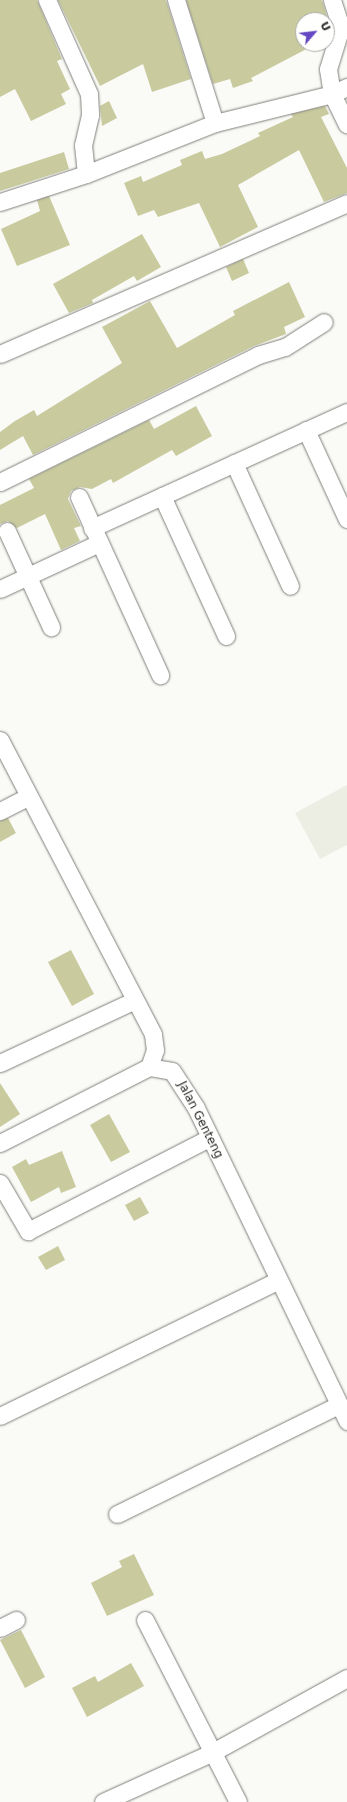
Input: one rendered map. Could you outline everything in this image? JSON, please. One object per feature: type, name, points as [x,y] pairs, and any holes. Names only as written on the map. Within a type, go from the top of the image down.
[{"type":"street","points":[[47,0],[89,94],[90,115],[83,145],[86,174]]},
{"type":"street","points":[[176,0],[215,123]]},
{"type":"street","points":[[332,0],[340,17],[343,35],[328,61],[340,91],[347,125]]},
{"type":"street","points":[[0,202],[86,174],[215,123],[340,91]]},
{"type":"street","points":[[0,354],[347,204]]},
{"type":"street","points":[[0,482],[258,355],[285,347],[324,322]]},
{"type":"street","points":[[92,528],[347,412]]},
{"type":"street","points":[[306,430],[347,519]]},
{"type":"street","points":[[234,463],[290,586]]},
{"type":"street","points":[[162,496],[226,636]]},
{"type":"street","points":[[79,497],[160,675]]},
{"type":"street","points":[[7,531],[52,628]]},
{"type":"street","points":[[0,588],[99,543]]},
{"type":"street","points":[[0,740],[28,797],[155,1041],[153,1060],[149,1066],[0,1143]]},
{"type":"street","points":[[0,811],[28,797]]},
{"type":"street","points":[[0,1063],[133,1000]]},
{"type":"street","name":"Jalan Genteng","points":[[149,1066],[165,1068],[177,1076],[209,1138],[277,1281],[347,1421]]},
{"type":"street","points":[[0,1183],[28,1231],[209,1138]]},
{"type":"street","points":[[0,1416],[277,1281]]},
{"type":"street","points":[[117,1514],[339,1405]]},
{"type":"street","points":[[0,1628],[16,1620]]},
{"type":"street","points":[[145,1620],[238,1802]]},
{"type":"street","points":[[103,1802],[212,1752],[347,1678]]},
{"type":"shaded area","points":[[347,785],[347,845],[320,859],[295,813]]},
{"type":"building","points":[[0,0],[37,0],[62,59],[57,61],[70,89],[61,94],[66,104],[31,121],[15,89],[0,97]]},
{"type":"building","points":[[58,0],[166,0],[191,79],[152,92],[143,64],[100,86]]},
{"type":"building","points":[[186,0],[322,0],[326,12],[295,12],[295,52],[301,52],[251,78],[253,81],[233,88],[230,79],[213,84]]},
{"type":"building","points":[[109,101],[117,118],[102,126],[100,106]]},
{"type":"building","points":[[325,106],[329,114],[321,117],[347,168],[347,193],[324,202],[299,150],[238,185],[258,227],[220,247],[199,203],[158,217],[154,210],[138,216],[124,183],[141,176],[143,182],[182,165],[180,160],[202,151],[205,159],[222,154],[260,136],[258,133],[293,117],[291,114]]},
{"type":"building","points":[[64,152],[69,169],[0,191],[0,173]]},
{"type":"building","points":[[49,196],[70,245],[17,266],[1,229],[40,211],[37,200]]},
{"type":"building","points":[[142,234],[161,267],[137,281],[134,276],[92,300],[93,303],[69,313],[53,284]]},
{"type":"building","points":[[243,259],[249,273],[232,281],[226,267]]},
{"type":"building","points":[[289,282],[305,317],[284,327],[286,334],[254,346],[33,455],[23,436],[0,450],[0,432],[15,421],[34,410],[37,416],[122,363],[102,327],[150,301],[177,348],[235,315],[233,311]]},
{"type":"building","points":[[196,406],[212,436],[176,456],[172,450],[113,483],[111,479],[92,489],[80,487],[71,491],[68,499],[81,526],[74,528],[80,541],[61,550],[45,514],[17,528],[8,521],[0,524],[0,505],[34,488],[29,479],[149,420],[154,429]]},
{"type":"building","points":[[8,818],[16,833],[0,842],[0,821]]},
{"type":"building","points":[[71,950],[94,994],[72,1006],[48,962]]},
{"type":"building","points":[[0,1083],[20,1114],[0,1127]]},
{"type":"building","points":[[109,1114],[130,1152],[111,1162],[90,1125]]},
{"type":"building","points":[[62,1151],[76,1187],[61,1193],[59,1187],[31,1202],[12,1167],[26,1159],[29,1165]]},
{"type":"building","points":[[140,1197],[149,1213],[134,1221],[125,1205]]},
{"type":"building","points":[[58,1246],[65,1260],[46,1270],[38,1257]]},
{"type":"building","points":[[134,1554],[154,1595],[107,1616],[91,1583],[122,1567],[119,1561]]},
{"type":"building","points":[[21,1630],[45,1677],[25,1688],[0,1640]]},
{"type":"building","points":[[131,1663],[144,1686],[87,1717],[72,1688],[95,1676],[98,1682]]}]
